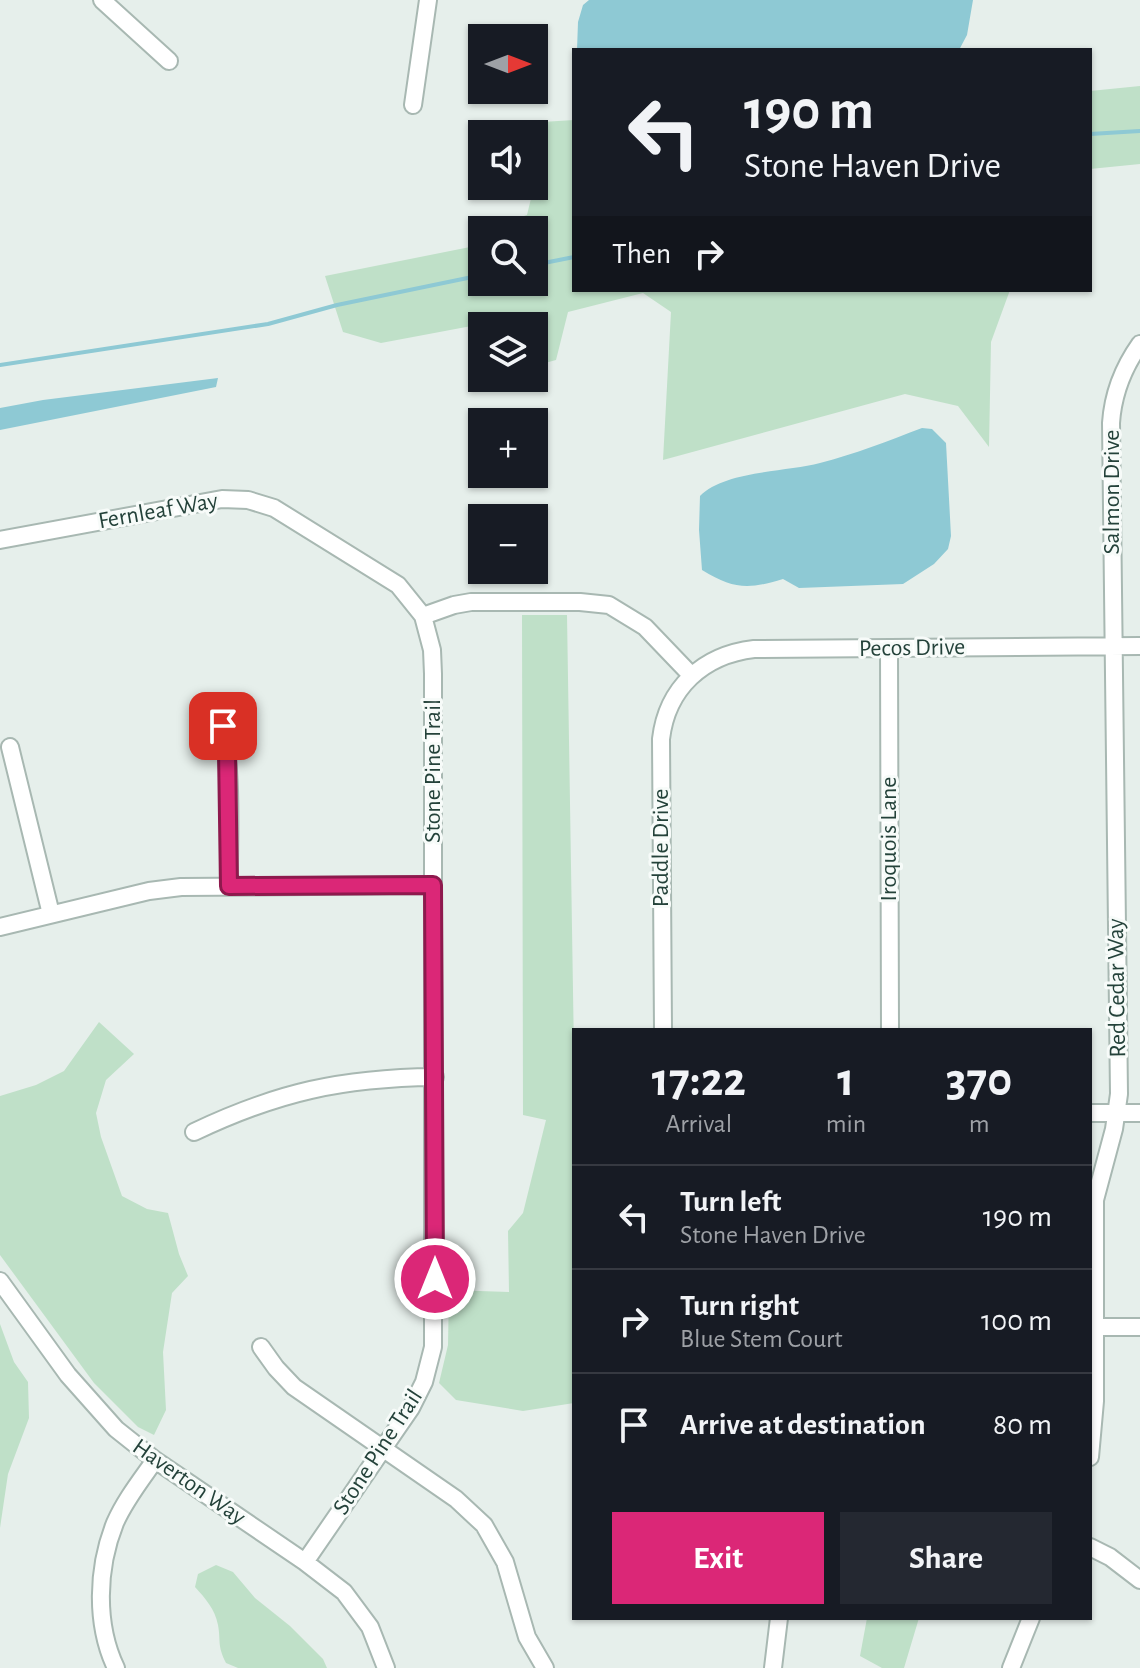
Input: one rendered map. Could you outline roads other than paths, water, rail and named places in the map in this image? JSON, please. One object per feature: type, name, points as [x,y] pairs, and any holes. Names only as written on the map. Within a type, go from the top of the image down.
[{"type":"street","points":[[102,0],[169,61]]},
{"type":"street","points":[[413,105],[428,0]]},
{"type":"street","name":"Salmon Drive","points":[[1113,646],[1112,407],[1125,368],[1140,344]]},
{"type":"street","name":"Fernleaf Way","points":[[0,540],[222,499],[248,500],[274,508],[398,585],[423,616]]},
{"type":"street","points":[[423,616],[471,602],[602,604],[634,618],[691,675]]},
{"type":"street","name":"Stone Pine Trail","points":[[305,1562],[419,1393],[433,1347],[433,674],[432,650],[423,616]]},
{"type":"street","name":"Red Cedar Way","points":[[1092,1438],[1095,1409],[1095,1200],[1117,1113],[1113,646]]},
{"type":"street","name":"Pecos Drive","points":[[691,675],[713,660],[742,650],[1140,646]]},
{"type":"street","name":"Iroquois Lane","points":[[889,648],[890,1028]]},
{"type":"street","name":"Paddle Drive","points":[[663,1028],[661,739],[668,708],[691,675]]},
{"type":"street","points":[[212,702],[223,726],[227,750],[229,886]]},
{"type":"street","points":[[10,747],[51,914]]},
{"type":"street","points":[[0,927],[149,891],[229,886],[433,885]]},
{"type":"street","points":[[194,1132],[253,1106],[302,1090],[358,1081],[435,1077]]},
{"type":"street","points":[[1092,1113],[1140,1113]]},
{"type":"street","name":"Haverton Way","points":[[0,1281],[84,1395],[116,1429],[155,1460],[337,1586],[361,1613],[376,1639],[386,1668]]},
{"type":"street","points":[[1093,1327],[1140,1327]]},
{"type":"street","points":[[261,1347],[294,1387],[456,1499],[484,1525],[505,1562],[527,1637],[545,1668]]},
{"type":"street","points":[[116,1668],[104,1634],[101,1601],[107,1546],[130,1495],[155,1460]]},
{"type":"street","points":[[1092,1548],[1116,1561],[1140,1580]]},
{"type":"street","points":[[773,1668],[779,1620]]},
{"type":"street","points":[[1011,1668],[1030,1620]]},
{"type":"water","points":[[589,0],[973,0],[967,35],[960,48],[577,48],[578,22],[583,5]]},
{"type":"water","points":[[218,378],[216,387],[0,430],[0,408]]},
{"type":"water","points":[[922,428],[932,429],[946,443],[951,536],[948,549],[934,564],[903,584],[799,588],[783,579],[741,586],[702,570],[700,496],[711,488],[740,477],[833,459]]},
{"type":"waterway","points":[[1092,134],[1140,131]]},
{"type":"waterway","points":[[548,262],[572,257]]},
{"type":"waterway","points":[[0,365],[268,324],[337,305],[468,278]]}]
